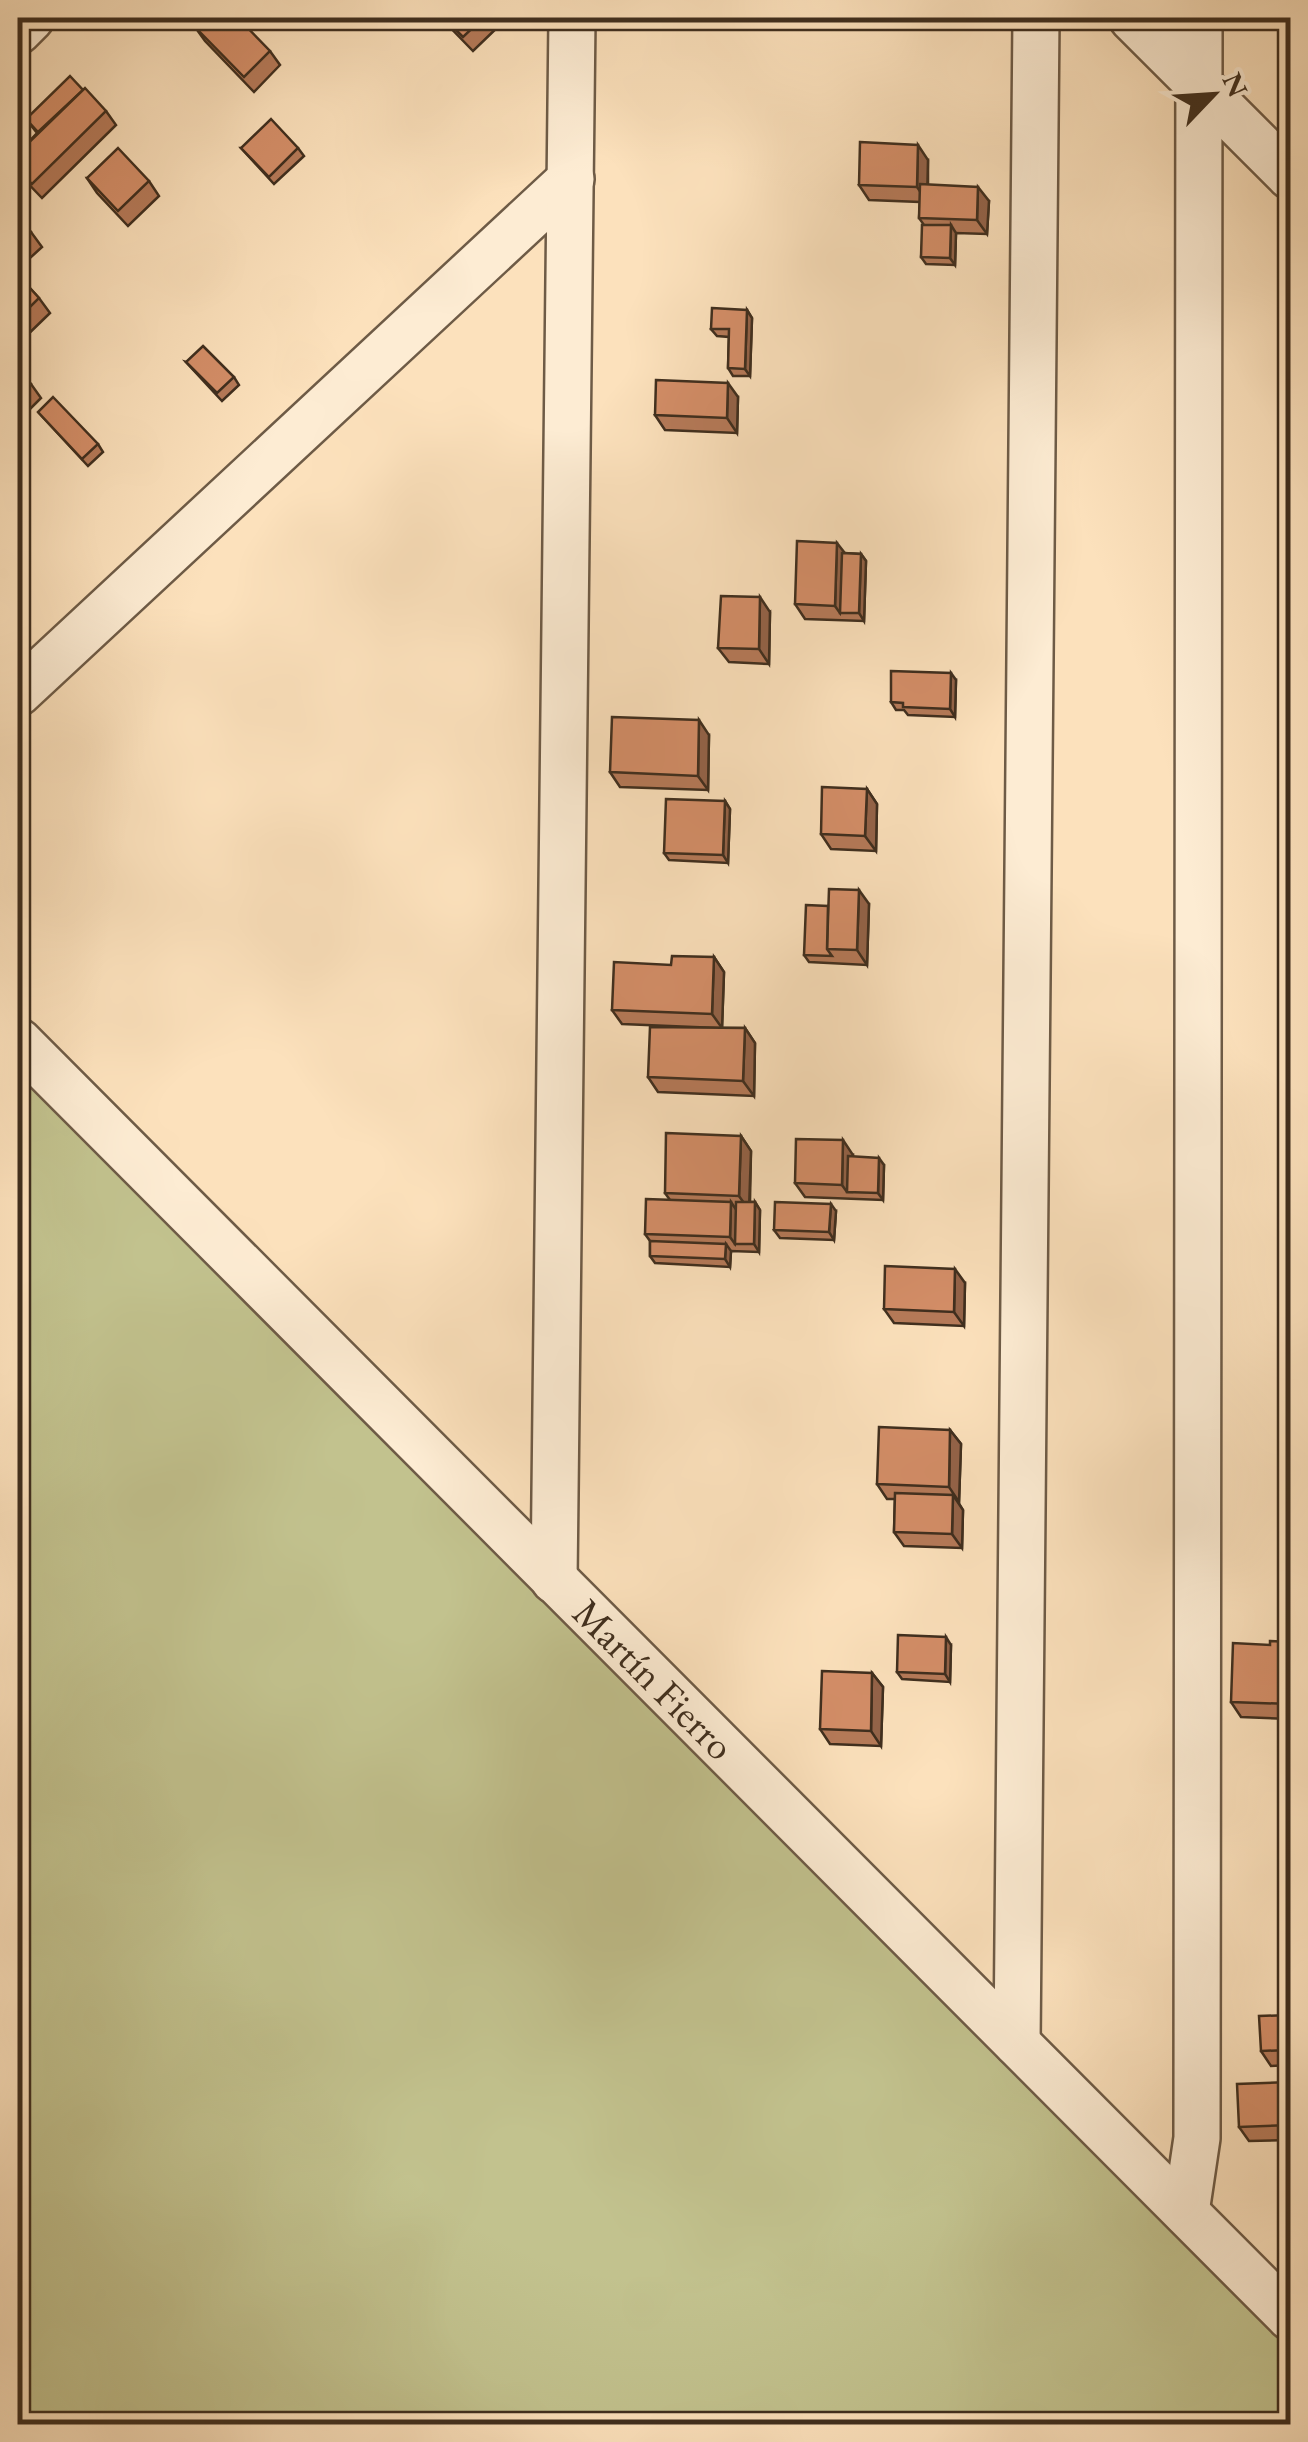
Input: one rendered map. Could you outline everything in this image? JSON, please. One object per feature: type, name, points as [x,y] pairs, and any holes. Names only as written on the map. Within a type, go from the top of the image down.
[{"type":"street","points":[[18,31],[32,18]]},
{"type":"street","points":[[554,1580],[572,18]]},
{"type":"street","points":[[1017,2043],[1036,18]]},
{"type":"street","points":[[1132,18],[1290,176]]},
{"type":"street","points":[[1186,2212],[1196,2138],[1199,18]]},
{"type":"street","points":[[18,693],[571,179]]},
{"type":"street","name":"Martín Fierro","points":[[18,1041],[1290,2317]]},
{"type":"green space","points":[[18,1050],[1290,2320],[1290,2424],[18,2424]]},
{"type":"building","points":[[204,18],[238,18],[270,51],[244,77],[195,27]]},
{"type":"building","points":[[444,18],[483,18],[463,37]]},
{"type":"building","points":[[70,76],[83,90],[38,132],[26,119]]},
{"type":"building","points":[[85,88],[106,111],[32,184],[18,169],[18,153]]},
{"type":"building","points":[[271,119],[298,148],[269,177],[241,148]]},
{"type":"building","points":[[860,142],[918,145],[917,187],[859,185]]},
{"type":"building","points":[[118,148],[149,181],[118,211],[87,178]]},
{"type":"building","points":[[920,184],[978,187],[977,220],[919,218]]},
{"type":"building","points":[[18,218],[31,232],[18,245]]},
{"type":"building","points":[[922,225],[951,225],[950,258],[921,257]]},
{"type":"building","points":[[18,275],[39,298],[18,319]]},
{"type":"building","points":[[712,308],[747,310],[745,369],[728,368],[729,329],[711,329]]},
{"type":"building","points":[[203,346],[234,377],[217,393],[186,362]]},
{"type":"building","points":[[18,370],[31,384],[18,396]]},
{"type":"building","points":[[656,380],[728,383],[727,418],[655,415]]},
{"type":"building","points":[[53,397],[98,444],[82,459],[38,412]]},
{"type":"building","points":[[797,541],[837,543],[835,606],[795,604]]},
{"type":"building","points":[[842,553],[861,554],[859,613],[840,613]]},
{"type":"building","points":[[721,596],[760,597],[759,649],[718,648]]},
{"type":"building","points":[[891,671],[951,673],[950,709],[903,707],[903,703],[891,702]]},
{"type":"building","points":[[612,717],[699,720],[698,776],[610,772]]},
{"type":"building","points":[[822,787],[867,789],[865,836],[821,834]]},
{"type":"building","points":[[666,799],[725,801],[723,855],[664,853]]},
{"type":"building","points":[[1283,800],[1290,800],[1290,878],[1280,878]]},
{"type":"building","points":[[829,889],[859,890],[857,950],[827,949]]},
{"type":"building","points":[[806,905],[828,906],[827,949],[832,956],[804,955]]},
{"type":"building","points":[[672,956],[714,957],[712,1014],[612,1010],[614,962],[671,965]]},
{"type":"building","points":[[650,1027],[745,1028],[743,1081],[648,1077]]},
{"type":"building","points":[[666,1133],[741,1136],[739,1196],[665,1193]]},
{"type":"building","points":[[796,1139],[843,1140],[842,1185],[795,1183]]},
{"type":"building","points":[[848,1156],[879,1158],[878,1193],[847,1192]]},
{"type":"building","points":[[646,1199],[731,1202],[730,1237],[645,1234]]},
{"type":"building","points":[[736,1202],[755,1202],[754,1244],[735,1244]]},
{"type":"building","points":[[775,1202],[831,1204],[829,1232],[774,1230]]},
{"type":"building","points":[[650,1241],[726,1244],[725,1259],[650,1256]]},
{"type":"building","points":[[885,1266],[955,1269],[954,1312],[884,1309]]},
{"type":"building","points":[[879,1427],[950,1430],[949,1487],[877,1484]]},
{"type":"building","points":[[895,1493],[953,1495],[952,1534],[894,1532]]},
{"type":"building","points":[[898,1635],[946,1637],[945,1674],[897,1672]]},
{"type":"building","points":[[1270,1641],[1290,1642],[1290,1704],[1231,1702],[1233,1643],[1270,1645]]},
{"type":"building","points":[[822,1671],[872,1673],[871,1731],[820,1729]]},
{"type":"building","points":[[1290,2015],[1290,2050],[1261,2051],[1259,2016]]},
{"type":"building","points":[[1290,2082],[1290,2125],[1239,2127],[1237,2084]]}]
